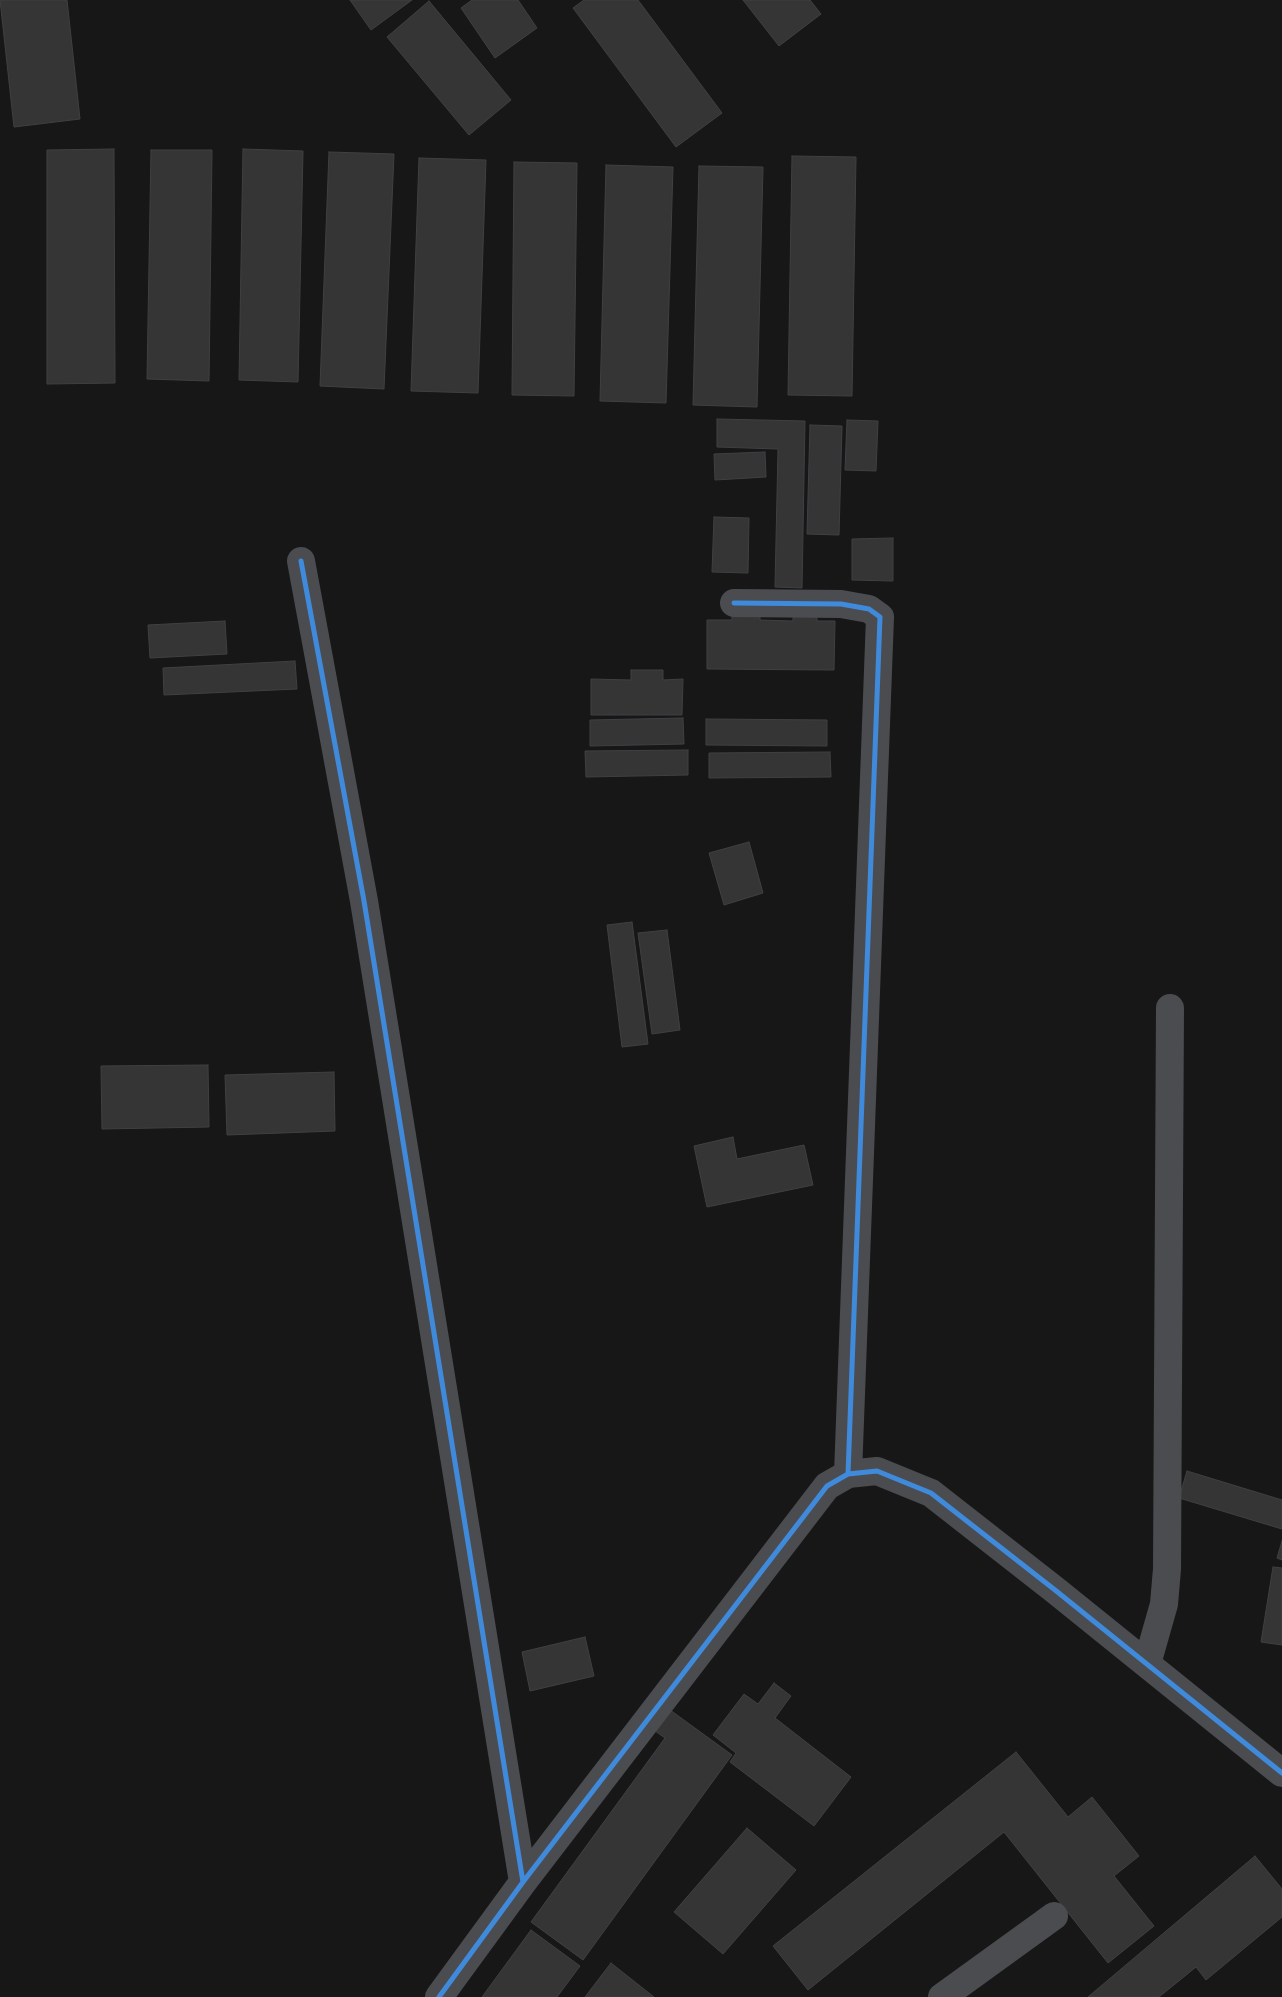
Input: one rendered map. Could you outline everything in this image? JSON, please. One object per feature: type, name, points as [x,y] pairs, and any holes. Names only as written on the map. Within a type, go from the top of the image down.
[{"type":"street","points":[[301,561],[364,901],[523,1882]]},
{"type":"street","points":[[734,603],[842,604],[869,609],[880,617],[848,1474]]},
{"type":"street","points":[[1147,1664],[1164,1604],[1167,1569],[1170,1008]]},
{"type":"street","points":[[440,1997],[523,1882],[827,1486],[848,1474],[877,1471],[930,1492],[1282,1773]]},
{"type":"street","points":[[942,1997],[1054,1916]]},
{"type":"building","points":[[0,0],[67,0],[80,119],[14,127]]},
{"type":"building","points":[[350,0],[412,0],[371,30]]},
{"type":"building","points":[[472,0],[518,0],[537,28],[495,58],[461,8]]},
{"type":"building","points":[[584,0],[638,0],[722,113],[676,147],[573,8]]},
{"type":"building","points":[[743,0],[810,0],[821,14],[779,46]]},
{"type":"building","points":[[429,1],[511,100],[469,135],[387,37]]},
{"type":"building","points":[[114,149],[115,383],[47,384],[47,150]]},
{"type":"building","points":[[243,149],[303,151],[298,382],[239,380]]},
{"type":"building","points":[[151,150],[212,150],[209,381],[147,379]]},
{"type":"building","points":[[329,152],[394,154],[384,389],[320,386]]},
{"type":"building","points":[[792,156],[856,157],[852,396],[788,395]]},
{"type":"building","points":[[419,158],[486,160],[478,393],[411,391]]},
{"type":"building","points":[[514,162],[577,163],[574,396],[512,395]]},
{"type":"building","points":[[606,165],[673,167],[666,403],[600,401]]},
{"type":"building","points":[[699,166],[763,167],[757,407],[693,405]]},
{"type":"building","points":[[717,419],[805,421],[802,588],[775,587],[778,449],[717,447]]},
{"type":"building","points":[[847,420],[878,421],[876,471],[845,470]]},
{"type":"building","points":[[810,425],[842,426],[839,535],[807,534]]},
{"type":"building","points":[[765,452],[766,477],[715,480],[714,454]]},
{"type":"building","points":[[714,517],[749,518],[748,573],[712,572]]},
{"type":"building","points":[[893,538],[893,581],[852,580],[852,539]]},
{"type":"building","points":[[732,612],[760,612],[760,620],[793,621],[793,615],[817,615],[817,621],[835,621],[834,670],[707,669],[707,620],[732,620]]},
{"type":"building","points":[[225,621],[227,654],[150,658],[148,625]]},
{"type":"building","points":[[295,661],[297,689],[164,695],[163,668]]},
{"type":"building","points":[[631,670],[663,670],[663,680],[683,679],[682,715],[591,715],[591,679],[631,680]]},
{"type":"building","points":[[683,718],[684,744],[590,746],[590,720]]},
{"type":"building","points":[[706,719],[827,720],[827,746],[706,745]]},
{"type":"building","points":[[688,750],[688,775],[586,777],[585,751]]},
{"type":"building","points":[[830,752],[831,777],[709,778],[709,753]]},
{"type":"building","points":[[749,842],[763,893],[724,905],[709,853]]},
{"type":"building","points":[[632,922],[648,1044],[622,1047],[607,925]]},
{"type":"building","points":[[667,930],[680,1030],[652,1034],[638,933]]},
{"type":"building","points":[[208,1065],[209,1127],[102,1129],[101,1066]]},
{"type":"building","points":[[334,1072],[335,1131],[227,1135],[225,1075]]},
{"type":"building","points":[[733,1137],[737,1159],[804,1145],[813,1185],[707,1207],[694,1146]]},
{"type":"building","points":[[1187,1471],[1282,1500],[1282,1529],[1179,1498]]},
{"type":"building","points":[[1282,1541],[1282,1560],[1277,1558]]},
{"type":"building","points":[[1273,1567],[1282,1568],[1282,1645],[1261,1642]]},
{"type":"building","points":[[585,1637],[594,1676],[530,1691],[522,1652]]},
{"type":"building","points":[[774,1683],[791,1696],[775,1718],[851,1777],[814,1826],[730,1762],[736,1753],[713,1735],[744,1694],[758,1704]]},
{"type":"building","points":[[666,1707],[732,1755],[583,1960],[531,1922],[665,1738],[651,1728]]},
{"type":"building","points":[[1016,1752],[1068,1817],[1092,1797],[1139,1856],[1114,1876],[1154,1926],[1108,1963],[1004,1832],[808,1990],[773,1946]]},
{"type":"building","points":[[747,1828],[796,1870],[723,1954],[674,1912]]},
{"type":"building","points":[[1255,1856],[1282,1889],[1282,1917],[1206,1980],[1196,1967],[1159,1997],[1088,1997]]},
{"type":"building","points":[[531,1930],[580,1966],[557,1997],[482,1997]]},
{"type":"building","points":[[611,1963],[654,1997],[585,1997]]},
{"type":"cycle path","points":[[301,561],[364,901],[523,1882]]},
{"type":"cycle path","points":[[734,603],[841,604],[869,609],[880,617],[848,1474]]},
{"type":"cycle path","points":[[439,1997],[523,1882],[827,1486],[848,1474],[877,1471],[931,1493],[1282,1773]]}]
